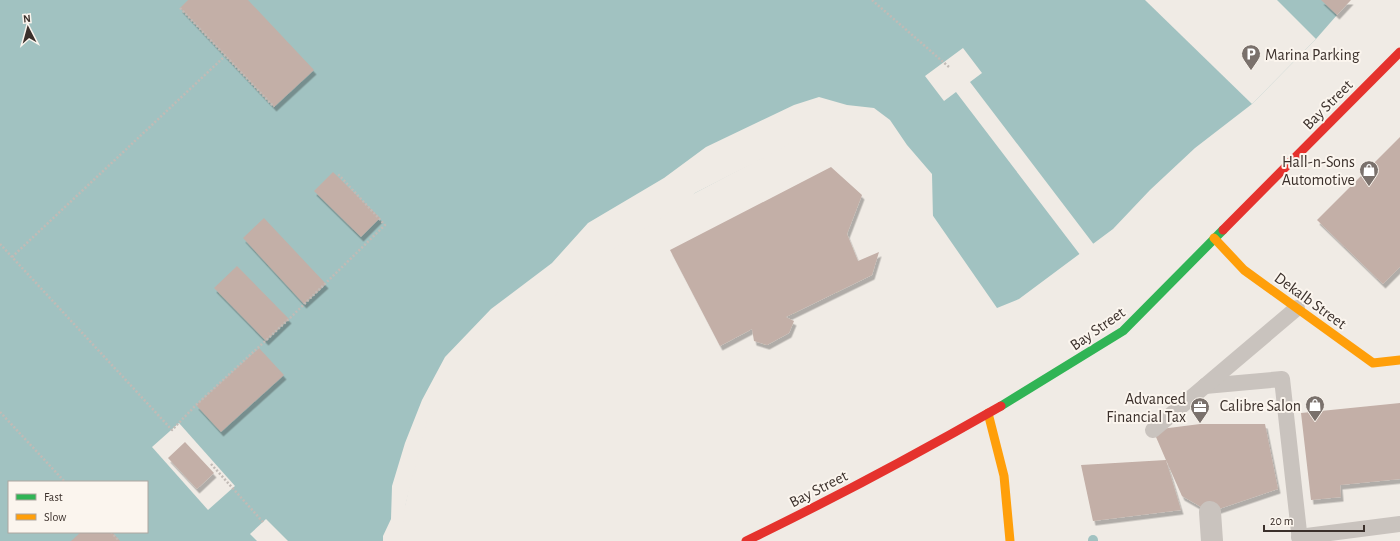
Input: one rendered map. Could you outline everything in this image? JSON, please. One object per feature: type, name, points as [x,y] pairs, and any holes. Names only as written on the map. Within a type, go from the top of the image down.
[{"type":"main road","name":"Bay Street","points":[[746,541],[814,508],[916,454],[988,412],[1028,391],[1123,331],[1400,52]]},
{"type":"main road","name":"Dekalb Street","points":[[1214,238],[1244,270],[1373,363],[1400,360]]},
{"type":"main road","points":[[988,412],[1004,476],[1010,541]]},
{"type":"street","points":[[1210,512],[1212,541]]},
{"type":"lane","points":[[1153,430],[1297,308]]},
{"type":"lane","points":[[1205,386],[1282,379],[1300,539],[1400,524]]},
{"type":"path","points":[[872,0],[949,67]]},
{"type":"path","points":[[180,8],[274,107]]},
{"type":"path","points":[[12,257],[225,56]]},
{"type":"path","points":[[0,244],[172,430],[385,225],[338,174]]},
{"type":"path","points":[[0,412],[64,481]]},
{"type":"path","points":[[211,464],[263,522]]},
{"type":"path","points":[[112,533],[120,541]]},
{"type":"water","points":[[0,0],[1331,0],[1337,15],[1316,39],[1252,104],[1195,148],[1150,190],[1113,229],[1019,299],[997,308],[886,148],[852,122],[806,129],[775,151],[695,193],[579,270],[425,418],[397,541],[0,541]]},
{"type":"pier","name":"Marina Parking","points":[[1145,0],[1277,0],[1316,39],[1252,104]]},
{"type":"pier","points":[[963,48],[982,73],[970,82],[1095,246],[1081,256],[956,92],[944,101],[925,76]]},
{"type":"pier","points":[[819,97],[847,105],[874,108],[890,120],[907,145],[932,174],[933,219],[885,150],[852,124],[807,131],[776,153],[775,152],[695,193],[687,201],[580,271],[427,420],[406,503],[400,541],[383,541],[383,536],[391,519],[392,486],[405,443],[422,400],[445,357],[491,309],[552,263],[588,223],[664,178],[706,147],[794,105]]},
{"type":"pier","points":[[179,423],[235,486],[208,510],[152,447]]},
{"type":"pier","points":[[266,519],[288,541],[257,541],[250,534]]},
{"type":"building","points":[[188,0],[248,0],[314,70],[274,107],[180,8]]},
{"type":"building","points":[[1321,0],[1351,0],[1337,15]]},
{"type":"building","points":[[1400,137],[1400,267],[1383,284],[1317,220]]},
{"type":"building","points":[[831,167],[862,195],[847,234],[858,261],[879,252],[872,275],[786,317],[794,321],[789,333],[767,345],[754,341],[752,329],[720,346],[670,250]]},
{"type":"building","points":[[333,172],[380,218],[361,237],[314,191]]},
{"type":"building","points":[[264,218],[326,284],[304,304],[243,238]]},
{"type":"building","points":[[237,266],[289,319],[266,341],[214,288]]},
{"type":"building","points":[[259,348],[284,375],[221,432],[196,405]]},
{"type":"building","points":[[1400,403],[1400,479],[1340,485],[1341,497],[1311,500],[1301,413]]},
{"type":"building","points":[[1200,424],[1265,424],[1278,489],[1210,512],[1182,496],[1153,430]]},
{"type":"building","points":[[185,442],[214,473],[197,489],[168,458]]},
{"type":"building","points":[[1166,460],[1181,510],[1093,521],[1081,465]]},
{"type":"building","points":[[80,533],[113,533],[120,541],[71,541]]},
{"type":"traffic: fast","points":[[1001,406],[1123,331],[1223,230]]},
{"type":"traffic: slow","points":[[1214,238],[1244,270],[1373,363],[1400,360]]},
{"type":"traffic: slow","points":[[988,413],[1004,476],[1010,541]]},
{"type":"traffic: jam","points":[[1223,230],[1400,52]]},
{"type":"traffic: jam","points":[[746,541],[875,476],[1001,406]]},
{"type":"place","name":"Marina Parking","points":[[1251,71]]},
{"type":"place","name":"Hall-n-Sons Automotive","points":[[1369,187]]},
{"type":"place","name":"Calibre Salon","points":[[1315,422]]},
{"type":"place","name":"Advanced Financial Tax","points":[[1200,424]]}]
